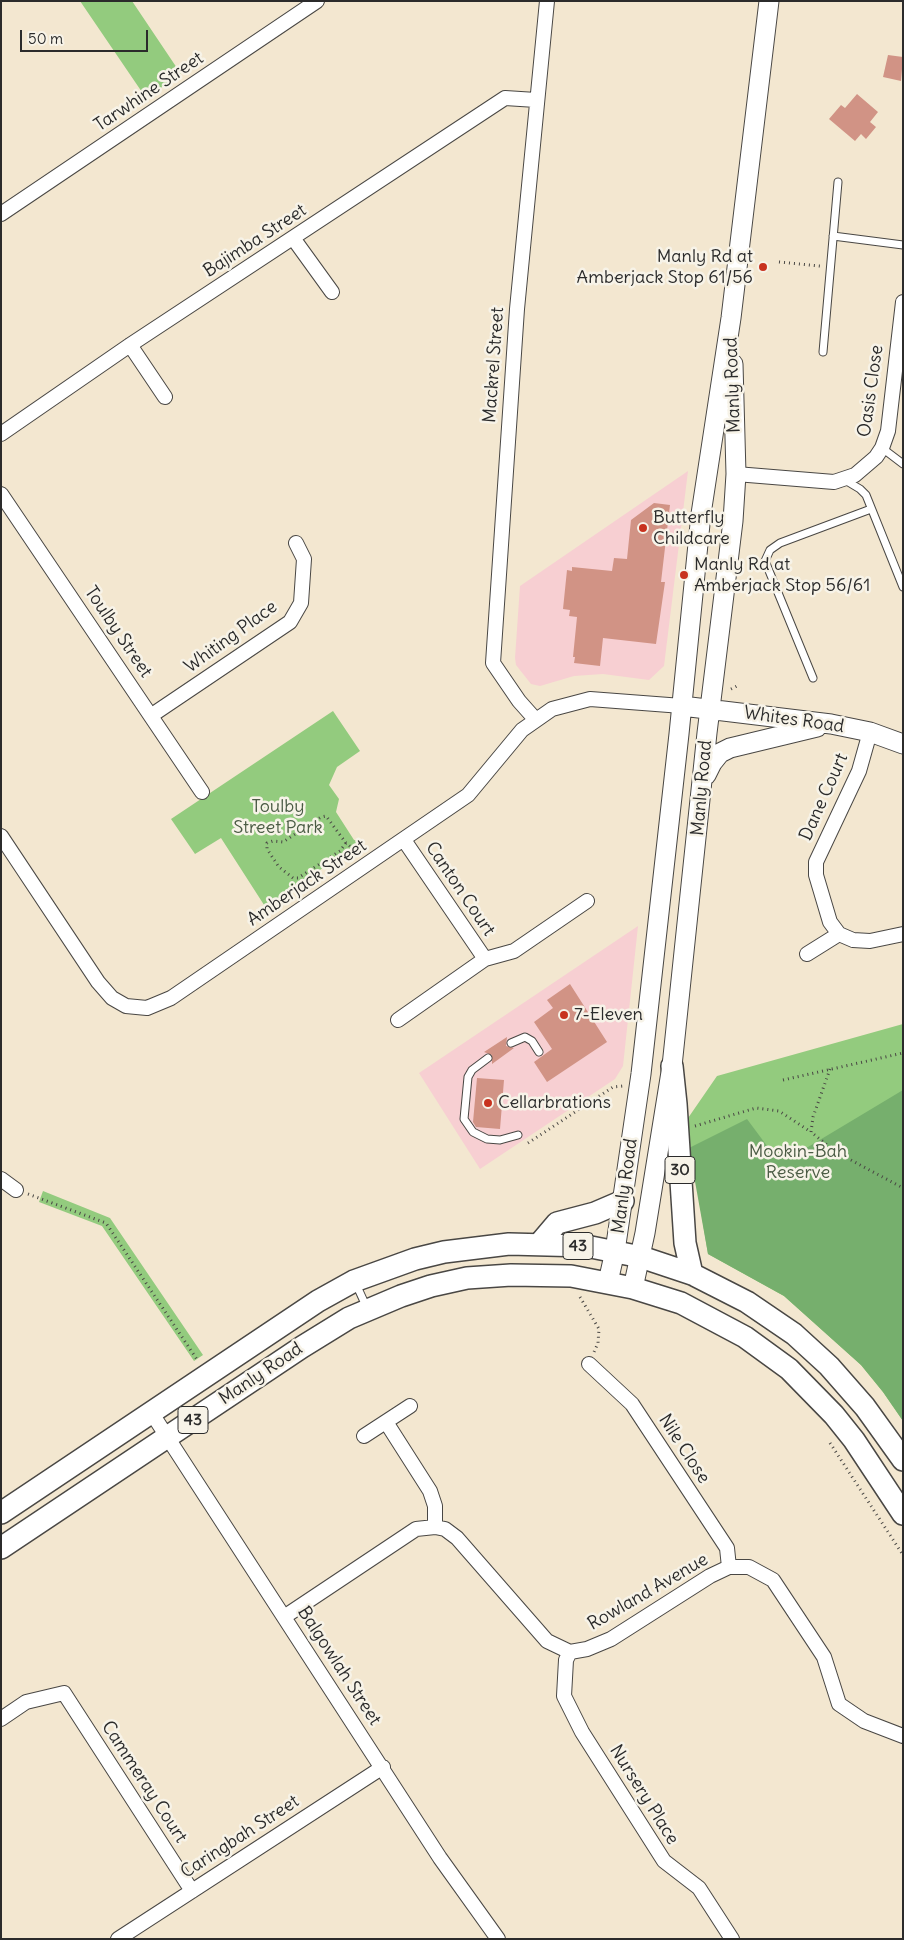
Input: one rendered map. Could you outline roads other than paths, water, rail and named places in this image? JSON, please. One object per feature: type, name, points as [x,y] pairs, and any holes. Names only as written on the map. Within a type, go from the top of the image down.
[{"type":"main road","name":"Manly Road","points":[[1,1548],[326,1331],[367,1310],[401,1296],[467,1278],[546,1274],[608,1282],[623,1201],[641,1074],[682,706],[701,514],[731,318],[770,1]]},
{"type":"main road","name":"Manly Road","points":[[632,1288],[640,1256],[672,1066],[704,780],[710,709],[733,521],[736,474],[731,318]]},
{"type":"main road","name":"Whites Road","points":[[682,706],[831,724],[870,732],[903,744]]},
{"type":"main road","points":[[704,780],[712,763],[720,754],[730,748],[831,724]]},
{"type":"main road","name":"30","points":[[672,1066],[685,1243],[692,1274]]},
{"type":"main road","points":[[540,1243],[558,1224],[609,1208],[623,1201]]},
{"type":"main road","name":"Manly Road","points":[[1,1513],[318,1301],[354,1281],[384,1269],[444,1252],[485,1246],[540,1243],[615,1251],[640,1256],[692,1274],[746,1302],[794,1334],[813,1350],[848,1387],[903,1460]]},
{"type":"main road","points":[[608,1282],[681,1303],[745,1337],[789,1369],[812,1390],[854,1440],[903,1514]]},
{"type":"street","name":"Tarwhine Street","points":[[1,214],[317,1]]},
{"type":"street","name":"Mackrel Street","points":[[535,719],[494,663],[517,309],[547,1]]},
{"type":"street","name":"Bajimba Street","points":[[1,434],[130,345],[505,98],[536,100]]},
{"type":"street","points":[[293,238],[332,292]]},
{"type":"street","name":"Oasis Close","points":[[736,474],[834,482],[845,479],[869,464],[882,448],[888,431],[900,345],[903,302]]},
{"type":"street","points":[[130,345],[165,398]]},
{"type":"street","name":"Toulby Street","points":[[1,494],[152,715],[202,792]]},
{"type":"street","name":"Whiting Place","points":[[152,715],[290,622],[301,603],[304,559],[296,543]]},
{"type":"street","name":"Amberjack Street","points":[[1,836],[98,982],[112,998],[126,1006],[147,1008],[171,998],[404,840],[468,794],[522,730],[535,719],[552,709],[590,699],[682,706]]},
{"type":"street","name":"Dane Court","points":[[839,934],[830,922],[819,891],[816,862],[859,771],[870,732]]},
{"type":"street","name":"Canton Court","points":[[404,840],[485,960]]},
{"type":"street","points":[[398,1020],[485,960],[514,951],[587,901]]},
{"type":"street","points":[[807,954],[839,934],[853,940],[870,941],[903,934]]},
{"type":"street","points":[[1,1179],[16,1190]]},
{"type":"street","name":"Nile Close","points":[[589,1364],[632,1404],[727,1548],[729,1567]]},
{"type":"street","points":[[364,1436],[410,1406]]},
{"type":"street","name":"Balgowlah Street","points":[[151,1412],[383,1767],[440,1858],[498,1939]]},
{"type":"street","points":[[386,1422],[430,1491],[435,1506],[435,1527]]},
{"type":"street","points":[[284,1617],[416,1529],[444,1528],[457,1538],[547,1640],[570,1652]]},
{"type":"street","name":"Rowland Avenue","points":[[570,1652],[588,1649],[611,1639],[710,1576],[729,1567],[749,1567],[773,1580],[824,1657],[839,1704],[864,1721],[903,1736]]},
{"type":"street","name":"Nursery Place","points":[[570,1652],[566,1660],[564,1696],[582,1732],[664,1861],[699,1888],[732,1939]]},
{"type":"street","name":"Cammeray Court","points":[[1,1719],[26,1702],[64,1693],[192,1891]]},
{"type":"street","name":"Caringbah Street","points":[[118,1939],[383,1767]]},
{"type":"lane","points":[[822,352],[838,182]]},
{"type":"lane","points":[[833,236],[903,244]]},
{"type":"lane","points":[[882,448],[903,464]]},
{"type":"lane","points":[[845,479],[866,495],[903,587]]},
{"type":"lane","points":[[813,678],[765,561],[770,550],[780,543],[871,509]]},
{"type":"lane","points":[[511,1043],[525,1037],[532,1041],[539,1052]]},
{"type":"lane","points":[[488,1058],[472,1070],[468,1077],[464,1119],[472,1132],[487,1139],[500,1140],[518,1135]]},
{"type":"lane","points":[[354,1281],[367,1310]]},
{"type":"place","name":"Manly Rd at Amberjack Stop 61/56","points":[[763,267]]},
{"type":"place","name":"Butterfly Childcare","points":[[643,528]]},
{"type":"place","name":"Manly Rd at Amberjack Stop 56/61","points":[[684,575]]},
{"type":"place","name":"7-Eleven","points":[[564,1015]]},
{"type":"place","name":"Cellarbrations","points":[[488,1103]]},
{"type":"park label","name":"Toulby Street Park","points":[[278,818]]},
{"type":"park label","name":"Mookin-Bah Reserve","points":[[798,1162]]}]
